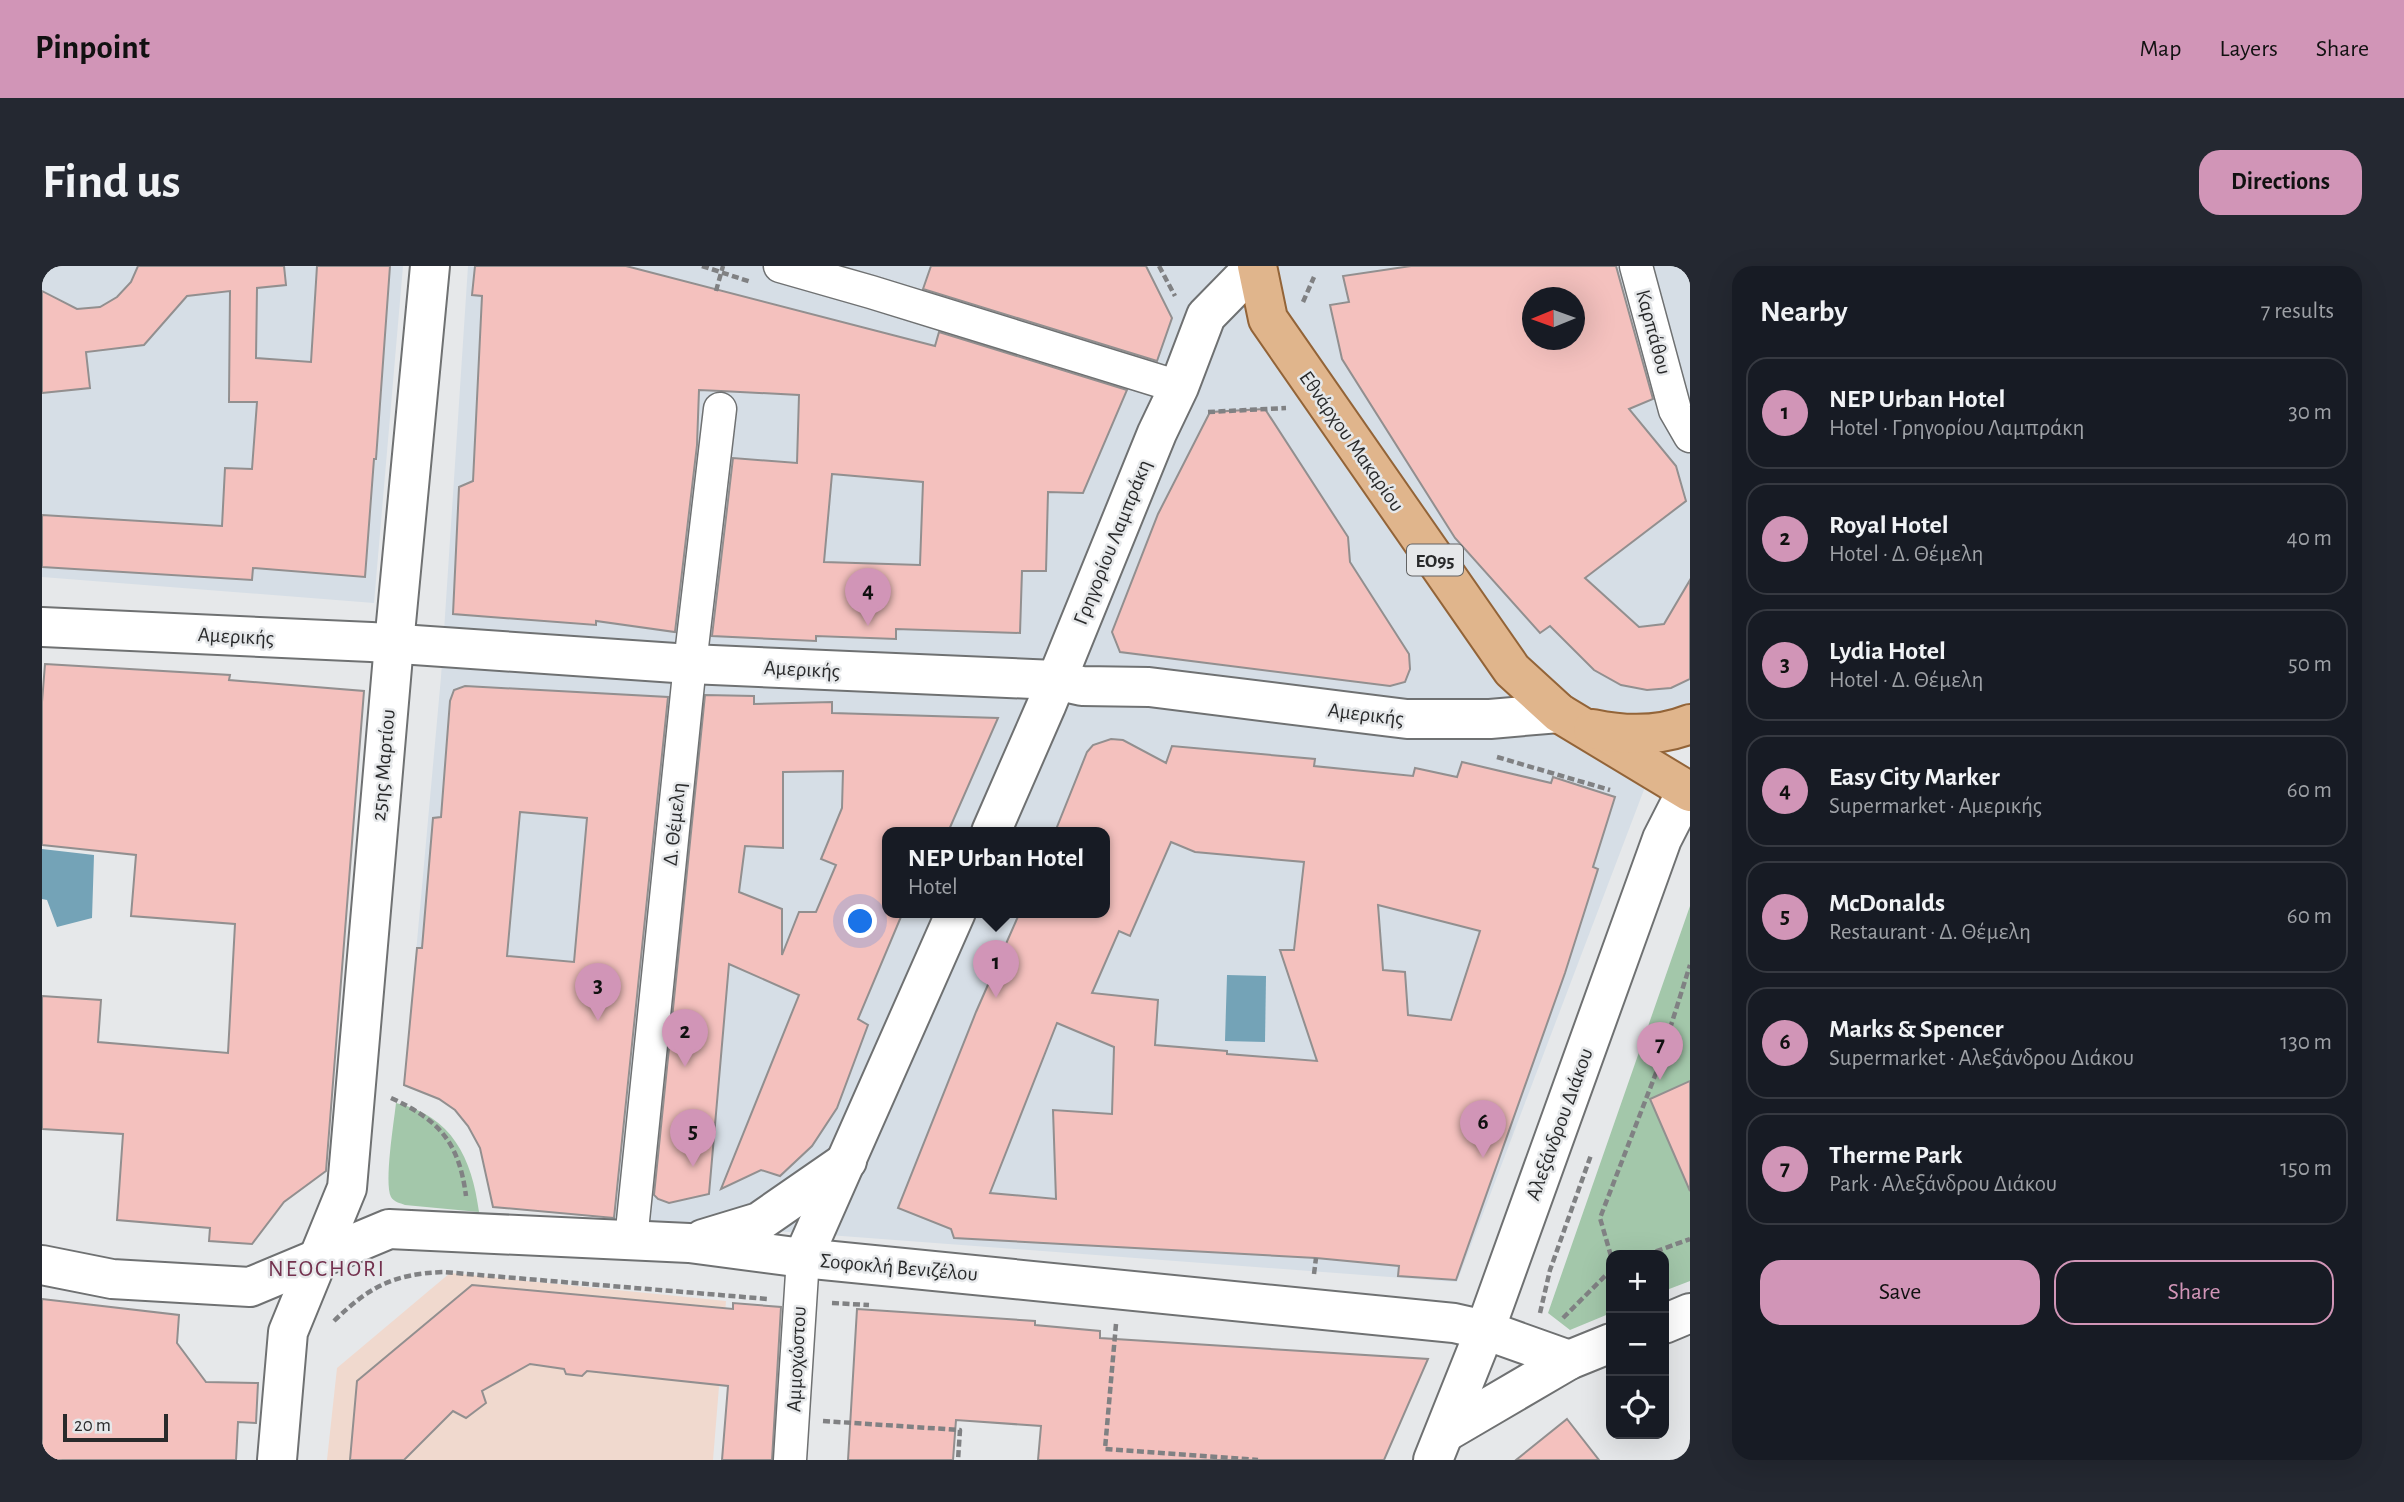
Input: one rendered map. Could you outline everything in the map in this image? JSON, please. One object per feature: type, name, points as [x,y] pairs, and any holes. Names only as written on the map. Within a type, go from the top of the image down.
[{"type":"main road","name":"Εθνάρχου Μακαρίου","points":[[1256,266],[1268,320],[1512,670],[1572,720],[1689,789]]},
{"type":"main road","points":[[1572,720],[1615,734],[1647,734],[1679,728],[1690,723]]},
{"type":"street","name":"25ης Μαρτίου","points":[[276,1460],[288,1332],[347,1188],[430,266]]},
{"type":"street","points":[[780,266],[897,300],[1189,400]]},
{"type":"street","name":"Γρηγορίου Λαμπράκη","points":[[993,827],[1157,433],[1189,400],[1206,316],[1256,266]]},
{"type":"street","name":"Καρπάθου","points":[[1636,266],[1675,410],[1690,436]]},
{"type":"street","name":"Δ. Θέμελη","points":[[631,1240],[690,664],[720,409]]},
{"type":"street","name":"Αμερικής","points":[[42,627],[394,644],[690,664],[1055,680],[1082,686],[1149,687],[1407,719],[1572,720]]},
{"type":"street","name":"Αλεξάνδρου Διάκου","points":[[1440,1446],[1485,1330],[1652,864],[1671,819],[1689,789]]},
{"type":"street","points":[[803,1258],[953,918]]},
{"type":"street","points":[[689,1243],[759,1222],[847,1161]]},
{"type":"street","name":"Σοφοκλή Βενιζέλου","points":[[42,1265],[113,1279],[250,1287],[389,1229],[689,1243],[803,1258],[1454,1323],[1485,1330],[1569,1360]]},
{"type":"street","name":"Αμμοχώστου","points":[[790,1460],[803,1258]]},
{"type":"street","points":[[1440,1446],[1569,1360],[1606,1345]]},
{"type":"path","points":[[716,291],[723,266]]},
{"type":"path","points":[[1159,266],[1178,303]]},
{"type":"path","points":[[1189,400],[1294,408]]},
{"type":"path","points":[[1486,754],[1623,794]]},
{"type":"path","points":[[1609,1250],[1600,1218],[1656,1073],[1690,965]]},
{"type":"path","points":[[388,1096],[427,1116],[442,1130],[453,1150],[467,1202]]},
{"type":"path","points":[[1538,1321],[1550,1270],[1592,1151]]},
{"type":"path","points":[[1660,1250],[1690,1239]]},
{"type":"path","points":[[1314,1276],[1316,1258]]},
{"type":"path","points":[[329,1327],[365,1295],[390,1279],[417,1273],[443,1272],[778,1300]]},
{"type":"path","points":[[1559,1322],[1606,1275]]},
{"type":"path","points":[[825,1303],[876,1306]]},
{"type":"path","points":[[1116,1321],[1105,1449],[1258,1460]]},
{"type":"path","points":[[819,1421],[960,1430],[958,1460]]},
{"type":"shaded area","points":[[42,266],[403,266],[374,603],[42,577]]},
{"type":"shaded area","points":[[468,266],[1690,266],[1690,712],[1645,787],[1457,1282],[613,1219],[493,1207],[480,1148],[455,1110],[439,1099],[404,1085],[441,677]]},
{"type":"shaded area","points":[[450,1273],[726,1301],[713,1460],[327,1460],[337,1368]]},
{"type":"green space","points":[[1690,906],[1690,1281],[1669,1289],[1669,1250],[1606,1250],[1606,1315],[1570,1330],[1548,1313]]},
{"type":"green space","points":[[396,1103],[432,1118],[456,1142],[471,1174],[479,1212],[405,1205],[392,1199],[389,1166]]},
{"type":"water","points":[[42,849],[94,855],[92,918],[57,927],[47,900],[42,899]]},
{"type":"water","points":[[1227,975],[1266,976],[1265,1042],[1225,1041]]},
{"type":"building","points":[[138,266],[284,266],[286,285],[257,288],[256,358],[311,362],[317,266],[390,266],[365,577],[253,568],[252,580],[42,567],[42,515],[222,526],[225,468],[252,469],[257,402],[229,402],[230,291],[187,296],[144,345],[86,352],[90,388],[42,393],[42,291],[77,309],[100,307],[117,297],[131,282]]},
{"type":"building","points":[[475,266],[626,266],[935,346],[939,332],[1127,390],[1083,493],[1048,492],[1046,571],[1022,571],[1020,633],[896,629],[896,639],[816,636],[816,641],[712,636],[733,458],[797,463],[799,395],[699,390],[697,445],[675,632],[596,621],[596,625],[453,614],[459,487],[473,481],[482,296],[472,295]],"holes":[[[832,474],[923,482],[920,565],[824,562]]]},
{"type":"building","points":[[931,266],[1146,266],[1172,318],[1157,361],[923,289]]},
{"type":"building","points":[[1411,266],[1616,266],[1653,399],[1629,409],[1676,466],[1686,501],[1585,578],[1639,627],[1664,624],[1690,580],[1690,679],[1671,688],[1647,690],[1621,685],[1594,670],[1550,626],[1540,633],[1455,538],[1342,359],[1330,305],[1349,302],[1343,276]]},
{"type":"building","points":[[1265,409],[1348,537],[1350,562],[1409,654],[1410,669],[1405,682],[1390,686],[1120,652],[1112,632],[1158,514],[1210,412]]},
{"type":"building","points":[[45,664],[230,675],[229,680],[364,691],[326,1171],[284,1202],[252,1244],[209,1241],[210,1228],[117,1220],[123,1134],[42,1129],[42,996],[101,1000],[98,1042],[228,1053],[235,924],[131,916],[136,855],[42,845],[42,702]]},
{"type":"building","points":[[465,686],[668,697],[614,1218],[493,1207],[480,1148],[468,1126],[455,1110],[439,1099],[404,1085],[417,948],[422,948],[433,818],[441,817],[450,701],[454,690]],"holes":[[[520,812],[587,818],[574,962],[507,956]]]},
{"type":"building","points":[[705,695],[754,696],[754,704],[832,702],[832,713],[998,718],[950,827],[882,827],[882,918],[900,918],[858,1019],[868,1025],[837,1108],[812,1146],[780,1176],[761,1170],[721,1189],[799,995],[729,964],[709,1194],[669,1203],[654,1195]],"holes":[[[843,771],[842,808],[821,859],[836,865],[816,912],[799,912],[782,955],[782,909],[739,892],[745,846],[783,848],[783,772]]]},
{"type":"building","points":[[1111,739],[1123,740],[1166,763],[1172,746],[1315,759],[1314,766],[1413,776],[1415,768],[1457,777],[1462,762],[1551,783],[1553,777],[1615,797],[1593,867],[1598,869],[1565,973],[1456,1280],[1398,1276],[1399,1266],[1316,1258],[954,1238],[951,1229],[898,1208],[976,1012],[1017,918],[1110,918],[1110,827],[1057,827],[1087,752],[1093,745]],"holes":[[[1171,842],[1195,852],[1304,862],[1294,950],[1280,950],[1317,1061],[1155,1045],[1158,1000],[1092,993],[1119,931],[1130,936]],[[1378,905],[1480,931],[1451,1020],[1408,1015],[1405,972],[1383,970]],[[1057,1023],[1114,1047],[1112,1114],[1053,1110],[1056,1199],[990,1193]]]},
{"type":"building","points":[[1690,1081],[1690,1191],[1650,1099]]},
{"type":"building","points":[[472,1285],[733,1309],[733,1303],[781,1307],[772,1460],[722,1460],[728,1386],[587,1371],[582,1376],[566,1374],[564,1369],[530,1364],[482,1391],[486,1403],[466,1418],[453,1411],[404,1460],[350,1460],[357,1381]]},
{"type":"building","points":[[42,1299],[179,1315],[177,1343],[206,1382],[258,1383],[256,1423],[238,1422],[236,1460],[42,1460]]},
{"type":"building","points":[[857,1309],[1035,1321],[1035,1325],[1100,1331],[1100,1338],[1428,1359],[1384,1460],[1038,1460],[1041,1426],[956,1420],[953,1460],[848,1460]]},
{"type":"building","points":[[1567,1419],[1599,1460],[1516,1460]]},
{"type":"place","name":"Easy City Marker","points":[[868,626]]},
{"type":"place","name":"NEP Urban Hotel","points":[[996,998]]},
{"type":"place","name":"Lydia Hotel","points":[[598,1021]]},
{"type":"place","name":"Royal Hotel","points":[[685,1067]]},
{"type":"place","name":"Therme Park","points":[[1660,1080]]},
{"type":"place","name":"Marks & Spencer","points":[[1483,1158]]},
{"type":"place","name":"McDonalds","points":[[693,1167]]},
{"type":"district","name":"NEOCHORI","points":[[327,1268]]}]
